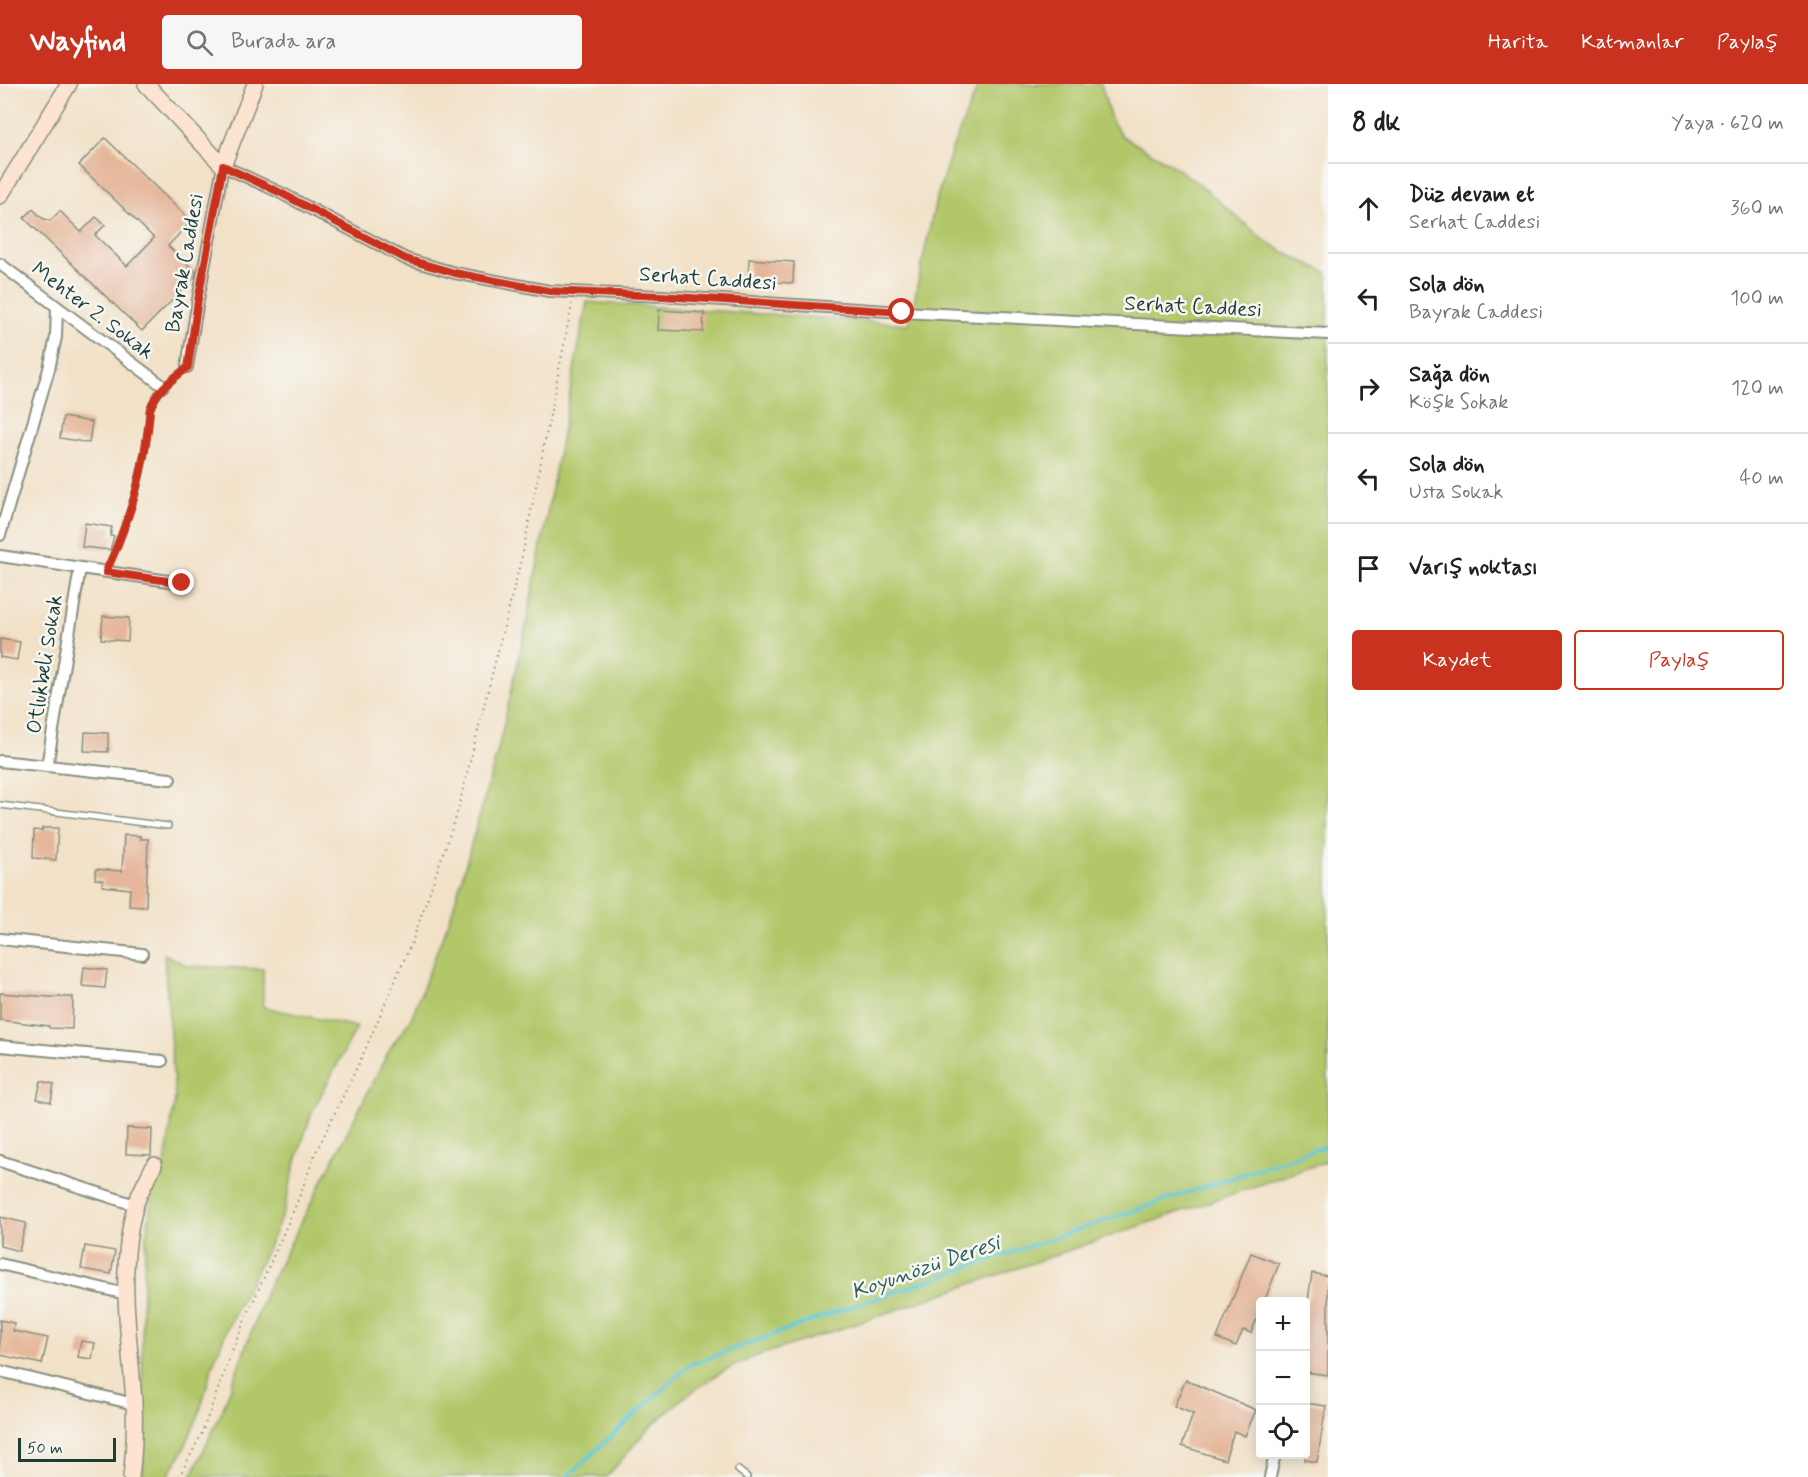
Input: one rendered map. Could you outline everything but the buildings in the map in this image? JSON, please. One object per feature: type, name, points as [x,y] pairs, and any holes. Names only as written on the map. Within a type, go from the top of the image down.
[{"type":"street","points":[[1,191],[69,84]]},
{"type":"street","name":"Serhat Caddesi","points":[[146,84],[223,166],[279,192],[406,259],[455,273],[549,291],[1328,334]]},
{"type":"street","points":[[223,166],[255,84]]},
{"type":"street","name":"Bayrak Caddesi","points":[[188,367],[223,166]]},
{"type":"street","name":"Mehter 2. Sokak","points":[[0,264],[163,386]]},
{"type":"street","points":[[0,535],[49,369],[56,337],[57,307]]},
{"type":"street","points":[[0,556],[182,583]]},
{"type":"street","name":"Otlukbeli Sokak","points":[[47,766],[80,568]]},
{"type":"street","points":[[0,761],[170,779]]},
{"type":"street","points":[[0,939],[142,954]]},
{"type":"street","points":[[0,1046],[162,1062]]},
{"type":"street","points":[[0,1161],[135,1205]]},
{"type":"street","points":[[131,1477],[134,1404],[126,1325],[128,1250],[135,1205],[154,1165]]},
{"type":"street","points":[[0,1264],[126,1294]]},
{"type":"street","points":[[0,1371],[134,1404]]},
{"type":"street","points":[[1270,1477],[1274,1459]]},
{"type":"lane","points":[[106,572],[129,517],[140,482],[150,409],[154,399],[163,386],[188,367]]},
{"type":"lane","points":[[0,805],[168,826]]},
{"type":"lane","points":[[738,1470],[747,1477]]},
{"type":"path","points":[[179,1477],[201,1435],[235,1342],[299,1198],[315,1154],[362,1057],[412,942],[456,817],[523,552],[575,292]]},
{"type":"green space","points":[[979,84],[1101,84],[1111,120],[1122,136],[1198,183],[1264,240],[1287,254],[1328,273],[1328,1161],[754,1357],[721,1372],[682,1399],[644,1433],[607,1477],[191,1477],[222,1411],[267,1289],[391,1047],[411,1019],[453,909],[499,746],[525,631],[587,302],[909,324],[935,204],[952,149]]},
{"type":"green space","points":[[164,954],[188,966],[263,969],[263,1007],[357,1027],[312,1112],[295,1164],[284,1211],[230,1322],[213,1364],[199,1414],[183,1451],[167,1477],[143,1477],[142,1311],[146,1237],[152,1197],[165,1164],[175,1099]]},
{"type":"waterway","name":"Koyunözü Deresi","points":[[567,1477],[689,1365],[847,1308],[1328,1145]]},
{"type":"route","points":[[182,583],[106,572],[127,526],[140,482],[150,409],[154,399],[163,386],[188,367],[223,166],[279,192],[406,259],[455,273],[549,291],[902,312]]}]
